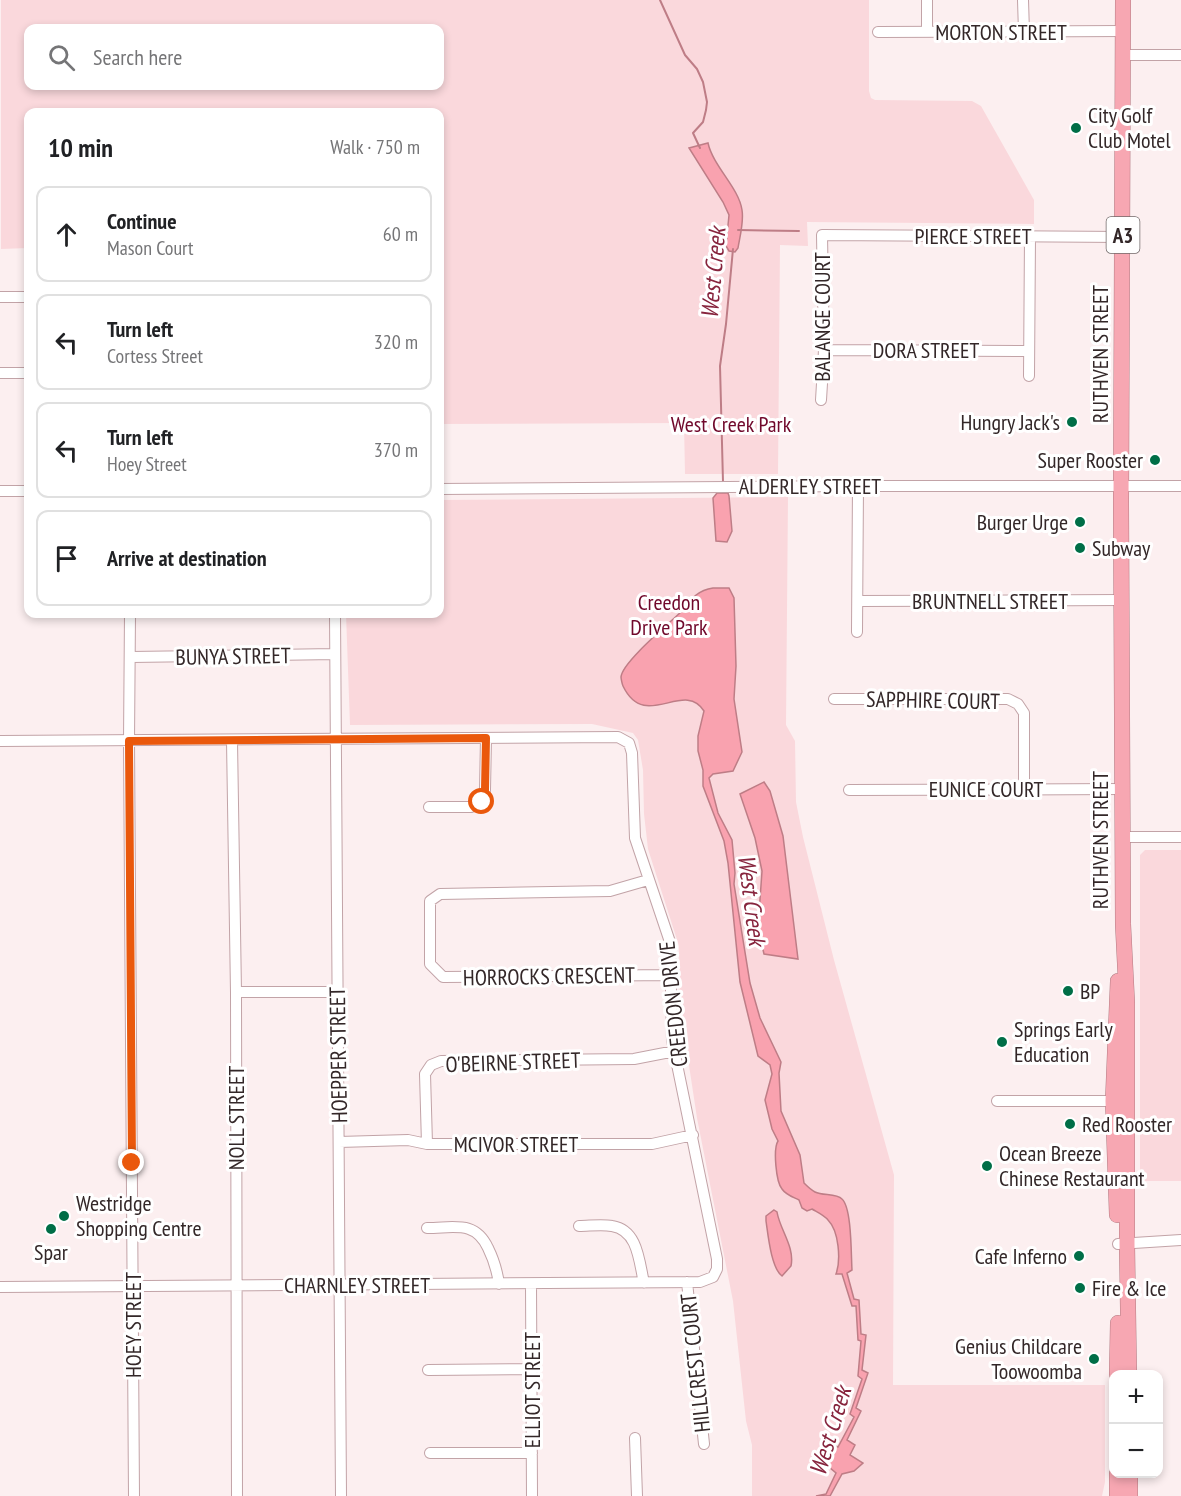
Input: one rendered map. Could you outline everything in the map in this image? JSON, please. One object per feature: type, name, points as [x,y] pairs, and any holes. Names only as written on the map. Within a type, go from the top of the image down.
[{"type":"highway","name":"RUTHVEN STREET","points":[[1123,0],[1121,600],[1123,924],[1127,1004],[1120,1100],[1122,1244],[1129,1370]]},
{"type":"highway","name":"RUTHVEN STREET","points":[[1117,1370],[1122,1244]]},
{"type":"highway","points":[[1118,1484],[1130,1496]]},
{"type":"street","points":[[927,0],[927,32]]},
{"type":"street","points":[[1023,0],[1024,32]]},
{"type":"street","name":"MORTON STREET","points":[[879,32],[1124,31]]},
{"type":"street","points":[[1124,55],[1181,55]]},
{"type":"street","name":"PIERCE STREET","points":[[822,235],[1123,237]]},
{"type":"street","name":"BALANGE COURT","points":[[821,400],[824,350],[822,235]]},
{"type":"street","points":[[1029,376],[1030,237]]},
{"type":"street","points":[[0,297],[24,297]]},
{"type":"street","name":"DORA STREET","points":[[824,350],[1029,351]]},
{"type":"street","points":[[0,373],[24,373]]},
{"type":"street","points":[[857,632],[858,486]]},
{"type":"street","name":"ALDERLEY STREET","points":[[444,489],[1181,486]]},
{"type":"street","points":[[0,491],[24,491]]},
{"type":"street","name":"BRUNTNELL STREET","points":[[858,601],[1121,600]]},
{"type":"street","name":"HOEY STREET","points":[[130,618],[134,1496]]},
{"type":"street","name":"HOEPPER STREET","points":[[335,618],[341,1496]]},
{"type":"street","name":"BUNYA STREET","points":[[131,657],[335,654]]},
{"type":"street","name":"SAPPHIRE COURT","points":[[834,699],[1008,699],[1018,704],[1024,713],[1024,789]]},
{"type":"street","name":"CREEDON DRIVE","points":[[486,738],[618,737],[629,743],[632,753],[635,838],[670,942],[672,1040],[717,1259],[717,1269],[713,1277]]},
{"type":"street","points":[[0,741],[486,738],[485,790],[482,802],[471,807],[429,807]]},
{"type":"street","name":"NOLL STREET","points":[[232,741],[236,992],[237,1496]]},
{"type":"street","name":"EUNICE COURT","points":[[849,790],[1123,789]]},
{"type":"street","points":[[1123,837],[1181,837]]},
{"type":"street","name":"HORROCKS CRESCENT","points":[[648,880],[610,891],[440,894],[430,901],[430,964],[443,978],[671,975]]},
{"type":"street","points":[[236,992],[337,992]]},
{"type":"street","name":"O'BEIRNE STREET","points":[[427,1144],[425,1074],[431,1065],[441,1061],[634,1059],[675,1051]]},
{"type":"street","points":[[997,1101],[1120,1100]]},
{"type":"street","name":"MCIVOR STREET","points":[[339,1142],[408,1140],[427,1144],[652,1144],[693,1135]]},
{"type":"street","points":[[579,1226],[612,1226],[627,1232],[635,1244],[644,1282]]},
{"type":"street","points":[[427,1228],[467,1228],[477,1231],[484,1238],[495,1261],[499,1284]]},
{"type":"street","points":[[1122,1244],[1181,1240]]},
{"type":"street","name":"CHARNLEY STREET","points":[[0,1287],[687,1282],[705,1281],[713,1277]]},
{"type":"street","name":"HILLCREST COURT","points":[[687,1282],[704,1444]]},
{"type":"street","name":"ELLIOT STREET","points":[[531,1284],[532,1496]]},
{"type":"street","points":[[428,1370],[532,1369]]},
{"type":"street","points":[[635,1437],[637,1496]]},
{"type":"street","points":[[430,1453],[532,1453]]},
{"type":"green space","name":"West Creek Park","points":[[1,0],[869,0],[869,91],[871,98],[875,100],[972,101],[981,106],[1034,200],[1034,224],[807,222],[808,246],[780,245],[778,474],[685,474],[684,423],[444,424],[444,108],[24,108],[24,248],[1,249]]},
{"type":"green space","name":"Creedon Drive Park","points":[[788,497],[786,725],[795,741],[796,802],[803,837],[834,960],[894,1175],[893,1385],[1105,1385],[1105,1482],[1102,1496],[752,1496],[752,1445],[746,1421],[733,1301],[697,1118],[680,1006],[679,946],[648,849],[643,770],[638,740],[633,733],[592,724],[350,725],[346,618],[444,618],[444,500]]},
{"type":"green space","points":[[1145,850],[1181,850],[1181,1181],[1140,1181],[1140,855]]},
{"type":"shaded area","points":[[708,143],[715,160],[736,193],[742,210],[742,229],[735,252],[729,251],[726,246],[729,215],[689,148]]},
{"type":"shaded area","points":[[717,493],[728,493],[729,496],[732,531],[727,542],[716,541],[713,498]]},
{"type":"shaded area","points":[[713,588],[729,588],[734,598],[736,666],[734,699],[742,752],[733,771],[713,774],[709,778],[718,813],[732,840],[734,884],[750,983],[760,1018],[781,1062],[779,1073],[781,1111],[800,1155],[804,1183],[815,1192],[839,1197],[848,1212],[852,1270],[847,1273],[854,1299],[859,1300],[861,1334],[866,1335],[862,1370],[868,1373],[856,1408],[861,1411],[847,1440],[855,1445],[850,1455],[863,1463],[854,1471],[842,1474],[830,1496],[816,1496],[826,1494],[836,1473],[823,1462],[821,1451],[824,1441],[838,1447],[854,1417],[850,1414],[862,1379],[858,1376],[861,1341],[858,1340],[856,1306],[852,1306],[842,1274],[836,1274],[838,1246],[832,1225],[818,1212],[802,1208],[799,1200],[784,1191],[778,1180],[775,1158],[778,1141],[772,1129],[765,1100],[772,1074],[770,1065],[758,1056],[740,982],[724,841],[703,786],[698,736],[704,711],[696,703],[686,700],[653,706],[642,705],[632,699],[623,686],[621,678],[629,662],[683,610],[692,598]]},
{"type":"shaded area","points":[[764,782],[770,791],[783,836],[798,959],[764,954],[758,928],[762,871],[755,838],[740,794]]},
{"type":"shaded area","points":[[774,1210],[777,1212],[792,1259],[791,1266],[782,1276],[775,1266],[766,1221],[766,1216]]},
{"type":"waterway","name":"West Creek","points":[[660,0],[685,55],[697,69],[703,82],[707,102],[706,110],[703,122],[693,133],[700,148]]},
{"type":"waterway","points":[[738,230],[799,231]]},
{"type":"waterway","name":"West Creek","points":[[723,482],[720,366],[733,249]]},
{"type":"place","name":"City Golf Club Motel","points":[[1076,128]]},
{"type":"place","name":"Hungry Jack's","points":[[1072,422]]},
{"type":"place","name":"Super Rooster","points":[[1155,460]]},
{"type":"place","name":"Burger Urge","points":[[1080,522]]},
{"type":"place","name":"Subway","points":[[1080,548]]},
{"type":"place","name":"BP","points":[[1068,991]]},
{"type":"place","name":"Springs Early Education","points":[[1002,1042]]},
{"type":"place","name":"Red Rooster","points":[[1070,1124]]},
{"type":"place","name":"Ocean Breeze Chinese Restaurant","points":[[987,1166]]},
{"type":"place","name":"Westridge Shopping Centre","points":[[64,1216]]},
{"type":"place","name":"Spar","points":[[51,1229]]},
{"type":"place","name":"Cafe Inferno","points":[[1079,1256]]},
{"type":"place","name":"Fire & Ice","points":[[1080,1288]]},
{"type":"place","name":"Genius Childcare Toowoomba","points":[[1094,1359]]},
{"type":"route","points":[[132,1163],[129,741],[486,738],[485,790],[482,802]]}]
